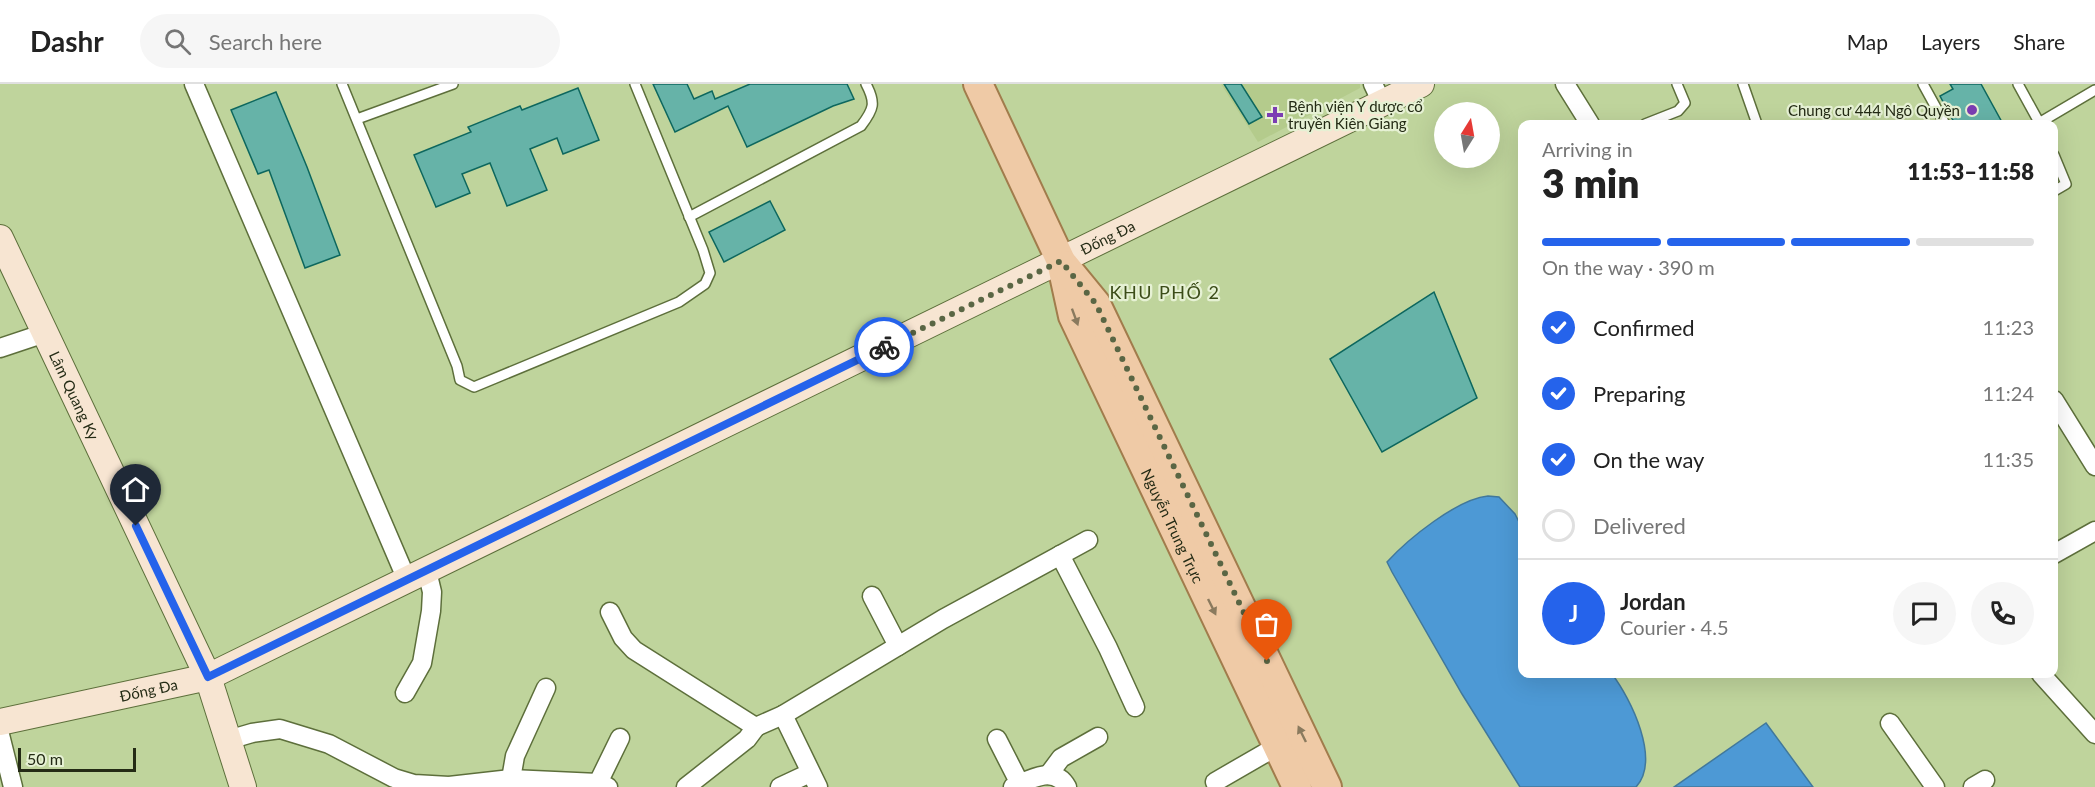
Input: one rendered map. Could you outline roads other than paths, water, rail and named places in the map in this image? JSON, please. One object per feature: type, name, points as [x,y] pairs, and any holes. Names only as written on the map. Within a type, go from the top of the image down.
[{"type":"main road","name":"Nguyễn Trung Trực","points":[[978,84],[1061,261],[1073,316],[1297,787]]},
{"type":"main road","name":"Nguyễn Trung Trực","points":[[1061,261],[1096,304],[1327,787]]},
{"type":"street","points":[[194,84],[417,576],[432,592],[422,663],[405,693]]},
{"type":"street","name":"Đống Đa","points":[[0,722],[208,677],[1061,261],[1377,94],[1421,84]]},
{"type":"street","points":[[1565,84],[1588,120]]},
{"type":"street","name":"Lâm Quang Ky","points":[[0,238],[208,677],[243,787]]},
{"type":"street","points":[[0,348],[45,333]]},
{"type":"street","points":[[2059,420],[2095,466]]},
{"type":"street","points":[[2058,552],[2095,531]]},
{"type":"street","points":[[686,787],[747,739],[756,727],[783,715],[898,646],[1088,540]]},
{"type":"street","points":[[1060,555],[1108,648],[1135,708]]},
{"type":"street","points":[[872,596],[898,646]]},
{"type":"street","points":[[610,612],[622,638],[634,650],[756,727]]},
{"type":"street","points":[[2045,678],[2095,734]]},
{"type":"street","points":[[511,779],[515,756],[546,688]]},
{"type":"street","points":[[780,787],[814,780],[783,715]]},
{"type":"street","points":[[1890,723],[1935,787]]},
{"type":"street","points":[[228,740],[252,733],[280,729],[329,744],[394,778],[414,784],[449,786],[511,779],[603,785],[620,738]]},
{"type":"street","points":[[0,735],[13,787]]},
{"type":"street","points":[[1049,774],[1061,758],[1098,737]]},
{"type":"street","points":[[997,739],[1016,786],[1049,774],[1064,781],[1067,787]]},
{"type":"street","points":[[1215,782],[1279,745]]},
{"type":"lane","points":[[342,84],[457,366],[460,380],[474,387],[678,302],[705,284],[710,273],[703,250],[635,84]]},
{"type":"lane","points":[[357,119],[453,84]]},
{"type":"lane","points":[[689,217],[861,126],[870,114],[873,98],[866,84]]},
{"type":"lane","points":[[1655,120],[1677,111],[1685,103],[1677,84]]},
{"type":"lane","points":[[1743,84],[1756,120]]},
{"type":"lane","points":[[1923,84],[1943,120]]},
{"type":"lane","points":[[2018,84],[2038,120]]},
{"type":"lane","points":[[2046,120],[2095,90]]},
{"type":"lane","points":[[2058,165],[2066,184],[2058,189]]},
{"type":"water","points":[[1488,496],[1499,497],[1518,520],[1518,678],[1615,678],[1635,714],[1644,746],[1643,775],[1636,787],[1520,787],[1462,694],[1392,572],[1387,562],[1407,542],[1448,512]]},
{"type":"water","points":[[1766,723],[1813,787],[1674,787]]},
{"type":"place","name":"Chung cư 444 Ngô Quyền","points":[[1972,110]]},
{"type":"place","name":"Bệnh viện Y dược cổ truyền Kiên Giang","points":[[1275,115]]},
{"type":"district","name":"KHU PHỐ 2","points":[[1165,292]]}]
